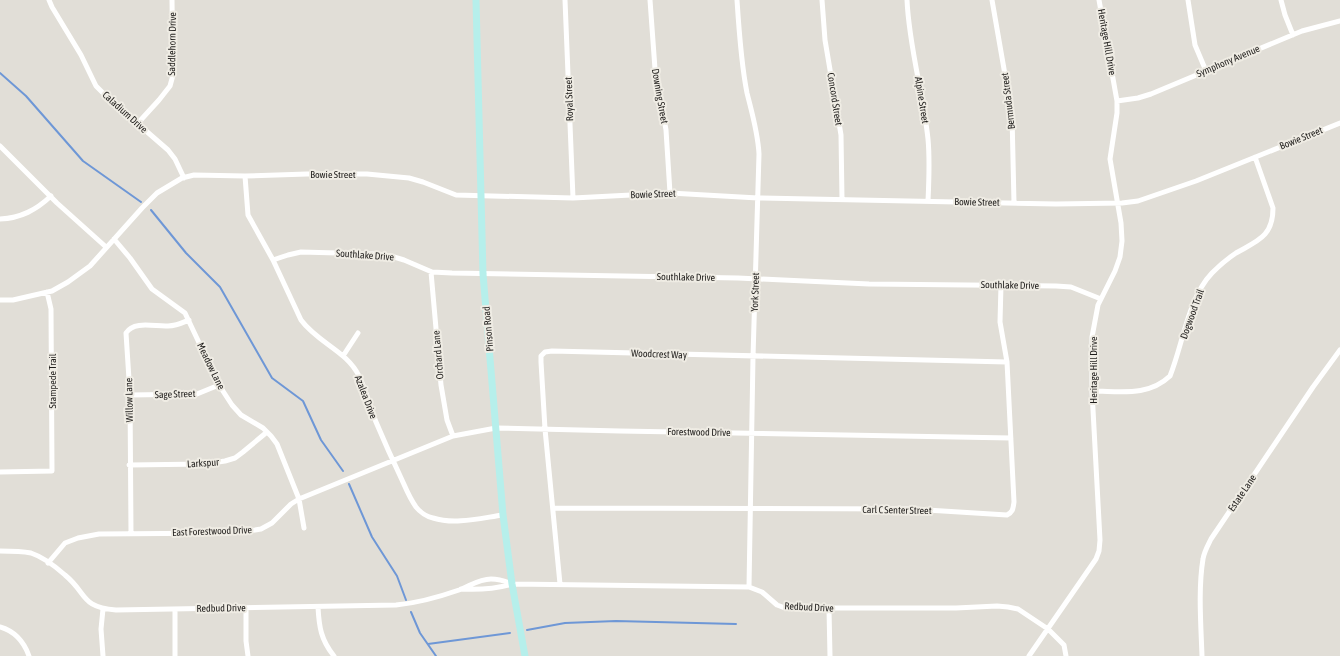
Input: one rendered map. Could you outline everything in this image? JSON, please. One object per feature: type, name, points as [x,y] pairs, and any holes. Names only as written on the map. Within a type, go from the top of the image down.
[{"type":"main road","name":"Pinson Road","points":[[476,0],[483,274],[502,515],[524,656]]},
{"type":"street","name":"Caladium Drive","points":[[49,0],[56,15],[81,54],[96,86],[107,98],[168,150],[175,159],[184,178]]},
{"type":"street","name":"Saddlehorn Drive","points":[[138,123],[170,86],[173,74],[172,0]]},
{"type":"street","name":"Royal Street","points":[[565,0],[573,198]]},
{"type":"street","name":"Downing Street","points":[[650,0],[655,69],[666,130],[670,193]]},
{"type":"street","name":"York Street","points":[[737,0],[742,61],[747,93],[758,140],[759,154],[753,357],[749,586]]},
{"type":"street","name":"Concord Street","points":[[822,0],[825,40],[841,135],[842,199]]},
{"type":"street","name":"Alpine Street","points":[[907,0],[910,39],[928,140],[928,201]]},
{"type":"street","name":"Bermuda Street","points":[[992,0],[1012,115],[1014,203]]},
{"type":"street","name":"Heritage Hill Drive","points":[[1029,656],[1096,559],[1098,551],[1099,519],[1092,391],[1092,337],[1096,312],[1101,299],[1116,271],[1122,241],[1118,203],[1110,159],[1117,113],[1117,101],[1099,0]]},
{"type":"street","points":[[1188,0],[1195,45],[1206,71]]},
{"type":"street","points":[[1281,0],[1292,35]]},
{"type":"street","name":"Symphony Avenue","points":[[1117,101],[1144,96],[1292,35],[1340,21]]},
{"type":"street","name":"Bowie Street","points":[[0,300],[13,300],[52,291],[68,282],[90,266],[157,193],[170,184],[184,178],[204,175],[381,175],[410,178],[456,195],[573,198],[670,193],[758,198],[1014,203],[1118,203],[1138,201],[1174,189],[1340,123]]},
{"type":"street","points":[[0,146],[106,247]]},
{"type":"street","name":"Dogwood Trail","points":[[1092,391],[1135,391],[1153,388],[1170,376],[1194,303],[1205,280],[1224,261],[1261,240],[1271,226],[1273,208],[1255,157]]},
{"type":"street","name":"Azalea Drive","points":[[245,176],[248,214],[273,260],[301,320],[315,336],[353,365],[360,377],[376,422],[392,460],[412,501],[417,508],[433,518],[451,521],[502,515]]},
{"type":"street","points":[[0,219],[21,216],[31,212],[51,196]]},
{"type":"street","name":"Meadow Lane","points":[[114,239],[130,258],[152,289],[185,313],[219,385],[238,412],[267,432],[277,444],[299,499],[304,528]]},
{"type":"street","name":"Southlake Drive","points":[[273,260],[301,252],[374,254],[392,256],[431,272],[755,279],[869,284],[1071,287],[1101,299]]},
{"type":"street","name":"Orchard Lane","points":[[431,272],[441,385],[447,420],[453,436]]},
{"type":"street","name":"Carl C Senter Street","points":[[554,508],[911,509],[1006,515],[1011,513],[1014,502],[1007,362],[1000,322],[1001,285]]},
{"type":"street","name":"Stampede Trail","points":[[0,472],[52,471],[51,309],[47,292]]},
{"type":"street","name":"Willow Lane","points":[[131,534],[130,395],[126,333],[132,327],[168,326],[189,320]]},
{"type":"street","points":[[343,356],[358,333]]},
{"type":"street","name":"Estate Lane","points":[[1202,656],[1202,580],[1203,558],[1206,548],[1313,387],[1340,350]]},
{"type":"street","name":"Woodcrest Way","points":[[560,584],[540,362],[545,352],[1007,362]]},
{"type":"street","name":"Sage Street","points":[[130,395],[197,394],[219,385]]},
{"type":"street","name":"Forestwood Drive","points":[[392,460],[453,436],[496,428],[1011,438]]},
{"type":"street","name":"Larkspur","points":[[130,465],[205,464],[225,461],[235,458],[267,432]]},
{"type":"street","name":"East Forestwood Drive","points":[[48,563],[65,543],[78,538],[99,534],[228,533],[261,529],[272,523],[291,504],[299,499],[392,460]]},
{"type":"street","name":"Redbud Drive","points":[[0,551],[31,553],[66,575],[80,590],[85,599],[103,609],[374,606],[413,603],[491,579],[502,580],[512,584]]},
{"type":"street","name":"Redbud Drive","points":[[461,589],[476,590],[497,588],[512,584],[749,586],[762,592],[777,605],[784,608],[829,609],[1008,607],[1018,609],[1048,629],[1064,645],[1066,656]]},
{"type":"street","points":[[318,607],[318,625],[324,642],[334,656]]},
{"type":"street","points":[[246,608],[246,641],[248,656]]},
{"type":"street","points":[[102,656],[101,628],[103,609]]},
{"type":"street","points":[[175,609],[175,656]]},
{"type":"street","points":[[829,609],[830,656]]},
{"type":"street","points":[[0,627],[6,629],[19,638],[27,649],[29,656]]},
{"type":"waterway","points":[[0,73],[26,96],[83,161],[141,202]]},
{"type":"waterway","points":[[151,210],[186,253],[220,287],[272,378],[303,401],[321,440],[343,471]]},
{"type":"waterway","points":[[349,484],[372,537],[397,576],[406,600]]},
{"type":"waterway","points":[[411,612],[420,633],[436,656]]},
{"type":"waterway","points":[[527,630],[565,623],[616,621],[736,624]]},
{"type":"waterway","points":[[428,644],[510,633]]}]
